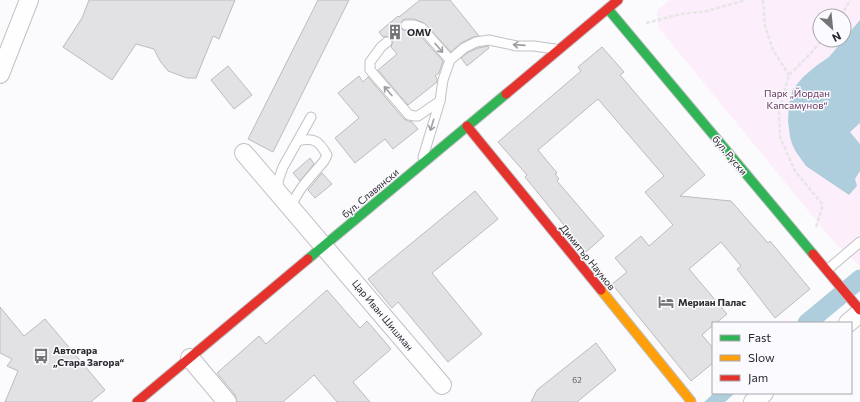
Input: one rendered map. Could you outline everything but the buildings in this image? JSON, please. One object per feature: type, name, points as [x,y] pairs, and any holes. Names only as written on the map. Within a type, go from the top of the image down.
[{"type":"street","points":[[0,74],[29,0]]},
{"type":"street","name":"бул. Руски","points":[[609,3],[624,28],[860,310]]},
{"type":"street","name":"бул. Славянски","points":[[137,402],[558,50],[609,3]]},
{"type":"street","name":"Димитър Наумов","points":[[467,126],[691,401]]},
{"type":"street","name":"Цар Иван Шишман","points":[[244,152],[442,385]]},
{"type":"street","points":[[849,322],[860,313]]},
{"type":"street","points":[[190,358],[228,402]]},
{"type":"street","points":[[753,402],[763,394]]},
{"type":"lane","points":[[406,25],[414,24],[422,28],[450,60]]},
{"type":"lane","points":[[421,165],[440,101],[450,60],[464,48],[476,42],[489,40],[517,46],[534,46],[558,50]]},
{"type":"lane","points":[[387,42],[381,47],[370,62],[370,70],[409,115],[418,116],[440,101]]},
{"type":"lane","points":[[279,193],[278,181],[283,167],[311,117]]},
{"type":"lane","points":[[291,208],[298,193],[324,161],[327,155],[318,142],[310,139],[298,141]]},
{"type":"lane","points":[[827,270],[860,242]]},
{"type":"path","points":[[624,28],[681,14],[708,11],[746,0]]},
{"type":"path","points":[[763,0],[765,26],[773,50],[789,75]]},
{"type":"path","points":[[809,248],[822,206],[795,171],[780,137],[779,111],[789,75],[815,48]]},
{"type":"green space","name":"Парк „Йордан Капсамунов“","points":[[669,0],[860,0],[860,266],[833,241],[658,27],[657,11]]},
{"type":"water","points":[[860,20],[860,123],[850,132],[860,144],[860,171],[855,179],[857,186],[849,195],[806,166],[792,144],[788,121],[789,104],[793,89],[803,77],[829,57],[837,48],[852,48],[852,30]]},
{"type":"water","points":[[821,304],[829,314],[820,322],[800,322]]},
{"type":"water","points":[[713,394],[734,394],[725,402],[704,402]]},
{"type":"waterway","points":[[808,322],[860,279]]},
{"type":"traffic: fast","points":[[608,9],[813,254]]},
{"type":"traffic: fast","points":[[308,259],[506,94]]},
{"type":"traffic: slow","points":[[601,290],[691,401]]},
{"type":"traffic: jam","points":[[506,94],[618,0]]},
{"type":"traffic: jam","points":[[467,126],[601,290]]},
{"type":"traffic: jam","points":[[813,254],[860,310]]},
{"type":"traffic: jam","points":[[137,402],[308,259]]},
{"type":"place","name":"OMV","points":[[395,32]]},
{"type":"place","name":"Мериан Палас","points":[[666,302]]},
{"type":"place","name":"Автогара „Стара Загора“","points":[[41,356]]}]
